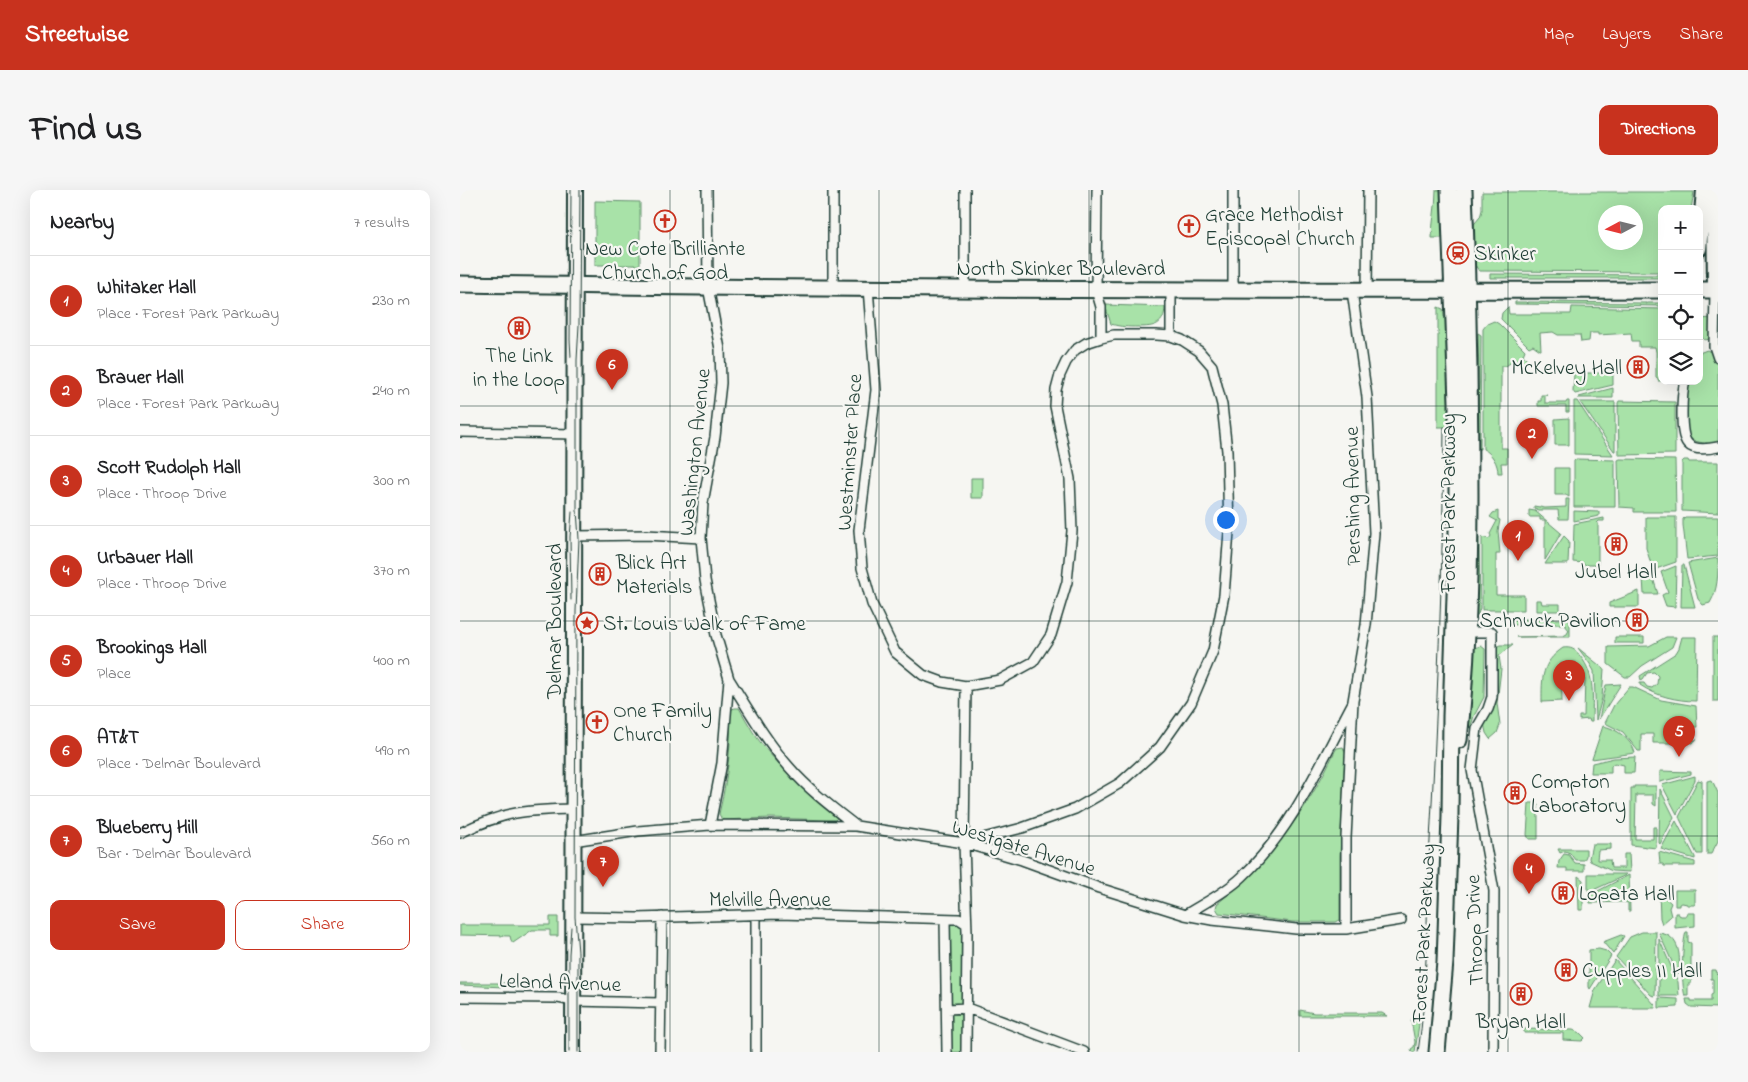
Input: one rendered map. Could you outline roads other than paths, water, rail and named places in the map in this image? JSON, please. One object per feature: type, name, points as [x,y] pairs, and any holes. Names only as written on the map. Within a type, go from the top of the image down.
[{"type":"main road","name":"Delmar Boulevard","points":[[573,1052],[575,190]]},
{"type":"main road","name":"Forest Park Parkway","points":[[1437,1052],[1443,996],[1450,816],[1464,695],[1461,632],[1470,477],[1461,290],[1449,190]]},
{"type":"main road","name":"Forest Park Parkway","points":[[1461,290],[1464,190]]},
{"type":"main road","points":[[1703,205],[1704,190]]},
{"type":"main road","points":[[1703,290],[1716,290],[1714,190]]},
{"type":"main road","name":"North Skinker Boulevard","points":[[460,284],[1096,290],[1658,290]]},
{"type":"street","name":"Washington Avenue","points":[[707,190],[708,287],[720,349],[722,383],[715,437],[703,503],[701,538],[705,580],[716,635],[730,679],[758,726],[790,768],[823,801],[856,826]]},
{"type":"street","points":[[833,190],[833,288]]},
{"type":"street","points":[[965,190],[965,288]]},
{"type":"street","points":[[1097,190],[1096,290],[1101,307],[1101,338]]},
{"type":"street","points":[[1233,190],[1233,290]]},
{"type":"street","name":"Pershing Avenue","points":[[1346,929],[1346,838],[1353,701],[1366,625],[1374,533],[1360,291],[1368,215],[1368,190]]},
{"type":"street","name":"Westminster Place","points":[[868,288],[876,390],[859,530],[862,568],[872,604],[895,652],[923,675],[942,682],[966,686],[1000,680],[1033,662],[1051,635],[1067,582],[1072,531],[1070,479],[1055,406],[1056,390],[1066,362],[1075,350],[1086,343],[1101,338],[1135,334],[1171,336]]},
{"type":"street","points":[[964,843],[1022,828],[1066,812],[1120,783],[1160,747],[1165,740],[1191,702],[1213,652],[1224,595],[1229,532],[1228,451],[1222,405],[1212,366],[1200,351],[1182,340],[1171,336],[1171,290]]},
{"type":"street","points":[[1716,290],[1714,346],[1718,358]]},
{"type":"street","points":[[1684,385],[1682,398],[1682,436],[1684,440],[1696,448],[1718,446]]},
{"type":"street","points":[[461,433],[575,434]]},
{"type":"street","points":[[575,536],[646,535],[701,538]]},
{"type":"street","name":"Throop Drive","points":[[1461,632],[1492,632],[1492,697],[1478,728],[1472,770],[1494,885],[1493,1052]]},
{"type":"street","name":"Washington Avenue","points":[[710,826],[722,763],[730,679]]},
{"type":"street","points":[[966,686],[964,843],[966,1052]]},
{"type":"street","name":"Pershing Avenue","points":[[1184,915],[1218,895],[1241,878],[1261,857],[1300,802],[1353,701]]},
{"type":"street","points":[[460,833],[506,814],[542,809],[574,810]]},
{"type":"street","name":"Westgate Avenue","points":[[574,841],[635,832],[710,826],[856,826],[964,843],[1022,860],[1099,888],[1184,915],[1212,920],[1296,930],[1346,929],[1401,920]]},
{"type":"street","points":[[756,915],[756,1052]]},
{"type":"street","name":"Melville Avenue","points":[[573,917],[756,915],[959,919],[965,923]]},
{"type":"street","points":[[660,1052],[662,917]]},
{"type":"street","points":[[946,919],[947,1052]]},
{"type":"street","name":"Leland Avenue","points":[[460,997],[558,998],[573,1001],[660,1003]]},
{"type":"street","points":[[947,1009],[967,1008],[1084,1052]]},
{"type":"tram line","points":[[571,190],[571,357]]},
{"type":"tram line","points":[[578,1052],[578,952],[575,917],[576,611],[579,539],[577,510],[577,360],[580,190]]},
{"type":"tram line","points":[[1418,1052],[1425,980],[1437,697],[1444,427]]},
{"type":"tram line","points":[[571,600],[570,537],[572,512]]},
{"type":"tram line","points":[[569,1052],[569,954],[571,927]]},
{"type":"place","name":"New Cote Brilliante Church of God","points":[[665,221]]},
{"type":"place","name":"Grace Methodist Episcopal Church","points":[[1189,226]]},
{"type":"place","name":"Skinker","points":[[1458,253]]},
{"type":"place","name":"The Link in the Loop","points":[[519,328]]},
{"type":"place","name":"McKelvey Hall","points":[[1638,367]]},
{"type":"place","name":"AT&T","points":[[612,390]]},
{"type":"place","name":"Brauer Hall","points":[[1532,459]]},
{"type":"place","name":"Jubel Hall","points":[[1616,544]]},
{"type":"place","name":"Whitaker Hall","points":[[1518,561]]},
{"type":"place","name":"Blick Art Materials","points":[[600,574]]},
{"type":"place","name":"Schnuck Pavilion","points":[[1637,620]]},
{"type":"place","name":"St. Louis Walk of Fame","points":[[587,623]]},
{"type":"place","name":"Scott Rudolph Hall","points":[[1569,701]]},
{"type":"place","name":"One Family Church","points":[[597,722]]},
{"type":"place","name":"Brookings Hall","points":[[1679,757]]},
{"type":"place","name":"Compton Laboratory","points":[[1515,793]]},
{"type":"place","name":"Blueberry Hill","points":[[603,887]]},
{"type":"place","name":"Lopata Hall","points":[[1563,893]]},
{"type":"place","name":"Urbauer Hall","points":[[1529,894]]},
{"type":"place","name":"Cupples II Hall","points":[[1566,970]]},
{"type":"place","name":"Bryan Hall","points":[[1521,994]]}]
